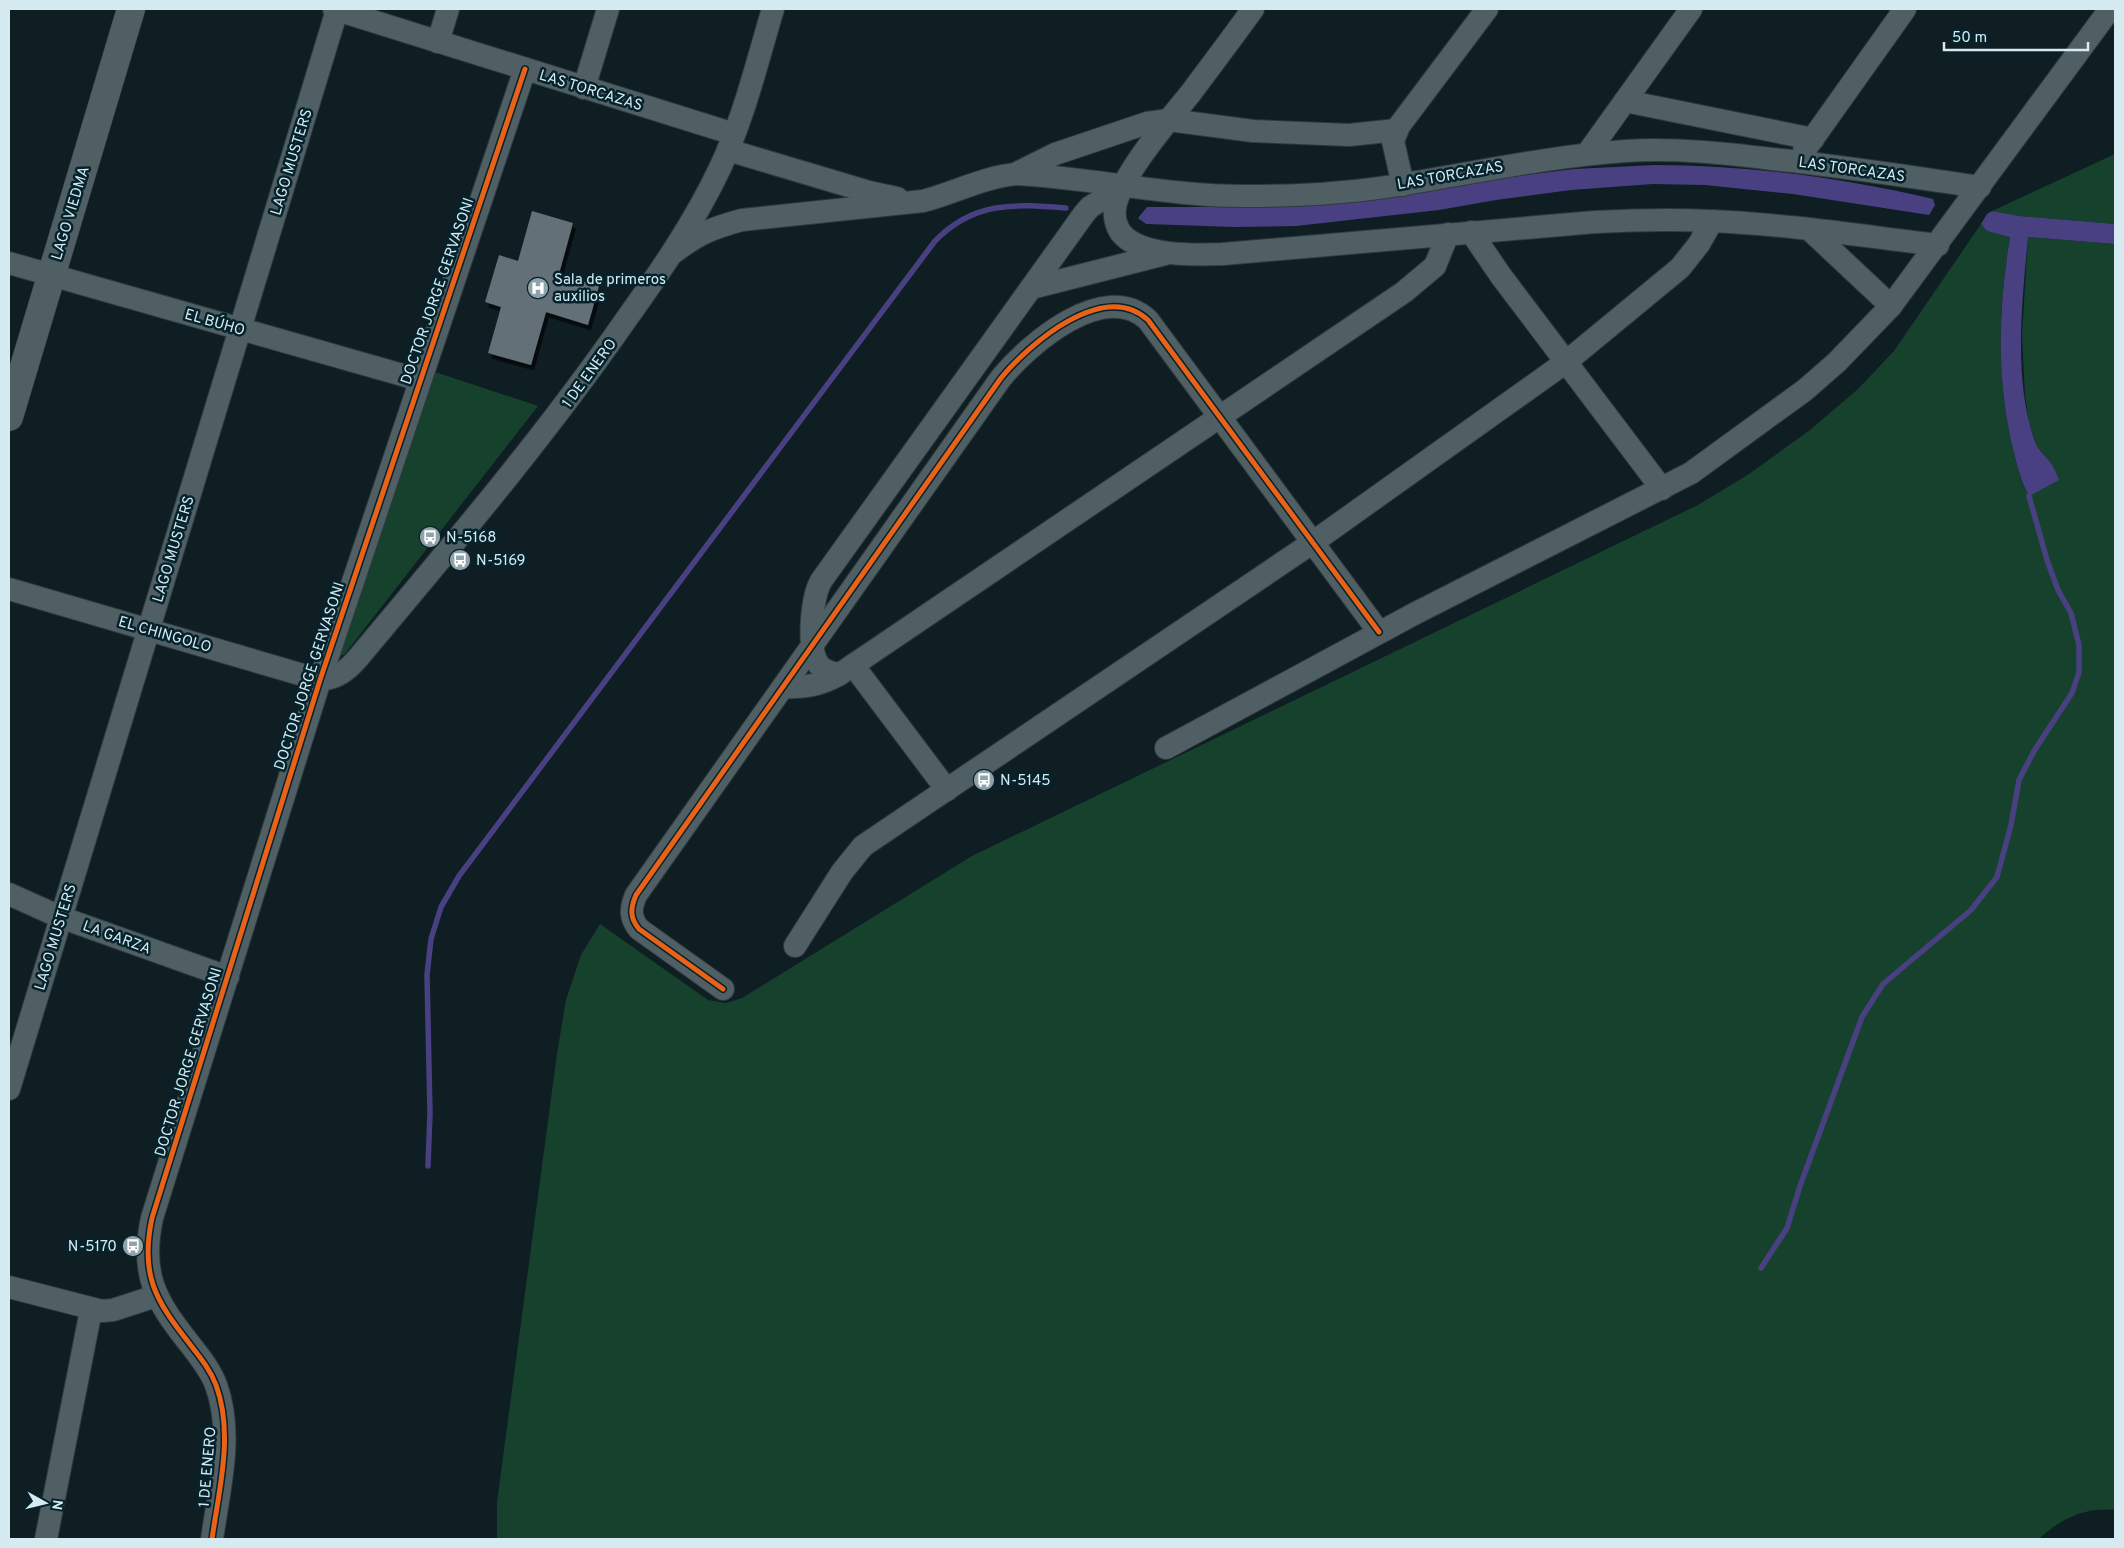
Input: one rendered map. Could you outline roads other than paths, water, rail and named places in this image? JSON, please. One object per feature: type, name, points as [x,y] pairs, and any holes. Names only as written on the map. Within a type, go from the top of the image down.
[{"type":"main road","name":"LAGO VIEDMA","points":[[9,417],[131,9]]},
{"type":"street","name":"LAS TORCAZAS","points":[[336,9],[584,88],[869,192],[922,201]]},
{"type":"street","name":"LAGO MUSTERS","points":[[9,1089],[336,9]]},
{"type":"street","points":[[438,42],[448,9]]},
{"type":"street","points":[[584,88],[608,9]]},
{"type":"street","name":"1 DE ENERO","points":[[320,680],[331,678],[350,666],[529,452],[584,380],[672,253],[704,200],[731,142],[773,9]]},
{"type":"street","points":[[1253,9],[1148,147],[1124,186],[1115,207],[1117,225],[1121,233],[1142,246],[1172,252],[1223,254],[1471,232],[1654,219],[1712,221],[1938,245]]},
{"type":"street","points":[[1403,184],[1393,141],[1398,130],[1487,9]]},
{"type":"street","points":[[1587,154],[1691,9]]},
{"type":"street","points":[[1796,161],[1905,9]]},
{"type":"street","points":[[1166,748],[1379,632],[1662,489],[1714,457],[1805,390],[1837,362],[1891,306],[1938,245],[2110,9]]},
{"type":"street","name":"DOCTOR JORGE GERVASONI","points":[[156,1296],[148,1259],[149,1232],[152,1218],[320,680],[525,69]]},
{"type":"street","points":[[1625,101],[1812,139]]},
{"type":"street","points":[[1016,174],[1055,154],[1148,123],[1169,120],[1253,131],[1349,135],[1398,130]]},
{"type":"street","name":"LAS TORCAZAS","points":[[672,253],[696,236],[720,226],[742,220],[922,201],[946,195],[1000,175],[1016,174],[1201,194],[1247,196],[1349,192],[1518,163],[1587,154],[1670,150],[1796,161],[1980,187]]},
{"type":"street","points":[[846,669],[825,670],[816,660],[812,645],[814,598],[821,581],[1084,214],[1094,204],[1124,186]]},
{"type":"street","points":[[795,946],[842,872],[863,846],[1312,543],[1566,362],[1680,268],[1699,244],[1712,221]]},
{"type":"street","points":[[1810,230],[1891,306]]},
{"type":"street","points":[[1471,232],[1501,276],[1662,489]]},
{"type":"street","points":[[783,687],[806,688],[818,685],[846,669],[1416,284],[1435,266],[1448,234]]},
{"type":"street","points":[[1031,288],[1172,252]]},
{"type":"street","name":"EL BÚHO","points":[[9,263],[420,380]]},
{"type":"street","points":[[723,989],[639,929],[633,922],[631,913],[632,903],[636,895],[1000,378],[1027,349],[1053,330],[1073,319],[1105,308],[1130,308],[1139,312],[1148,320],[1379,632]]},
{"type":"street","name":"EL CHINGOLO","points":[[9,589],[320,680]]},
{"type":"street","points":[[846,669],[947,790]]},
{"type":"street","name":"LA GARZA","points":[[9,894],[60,917],[228,976]]},
{"type":"street","points":[[9,1287],[91,1310],[114,1310],[156,1296]]},
{"type":"street","name":"1 DE ENERO","points":[[156,1296],[173,1324],[207,1366],[216,1383],[221,1402],[225,1441],[212,1539]]},
{"type":"street","points":[[46,1539],[91,1310]]},
{"type":"waterway","points":[[428,1166],[430,1113],[427,975],[431,939],[441,907],[459,876],[935,241],[965,218],[980,212],[1012,206],[1066,208]]},
{"type":"waterway","points":[[1761,1268],[1787,1228],[1800,1186],[1862,1017],[1883,984],[1971,910],[1997,877],[2011,825],[2019,780],[2034,751],[2072,693],[2079,672],[2079,645],[2071,613],[2058,590],[2047,560],[2029,496]]},
{"type":"place","name":"Sala de primeros auxilios","points":[[538,288]]},
{"type":"place","name":"N-5168","points":[[430,537]]},
{"type":"place","name":"N-5169","points":[[460,560]]},
{"type":"place","name":"N-5145","points":[[984,780]]},
{"type":"place","name":"N-5170","points":[[133,1246]]}]
